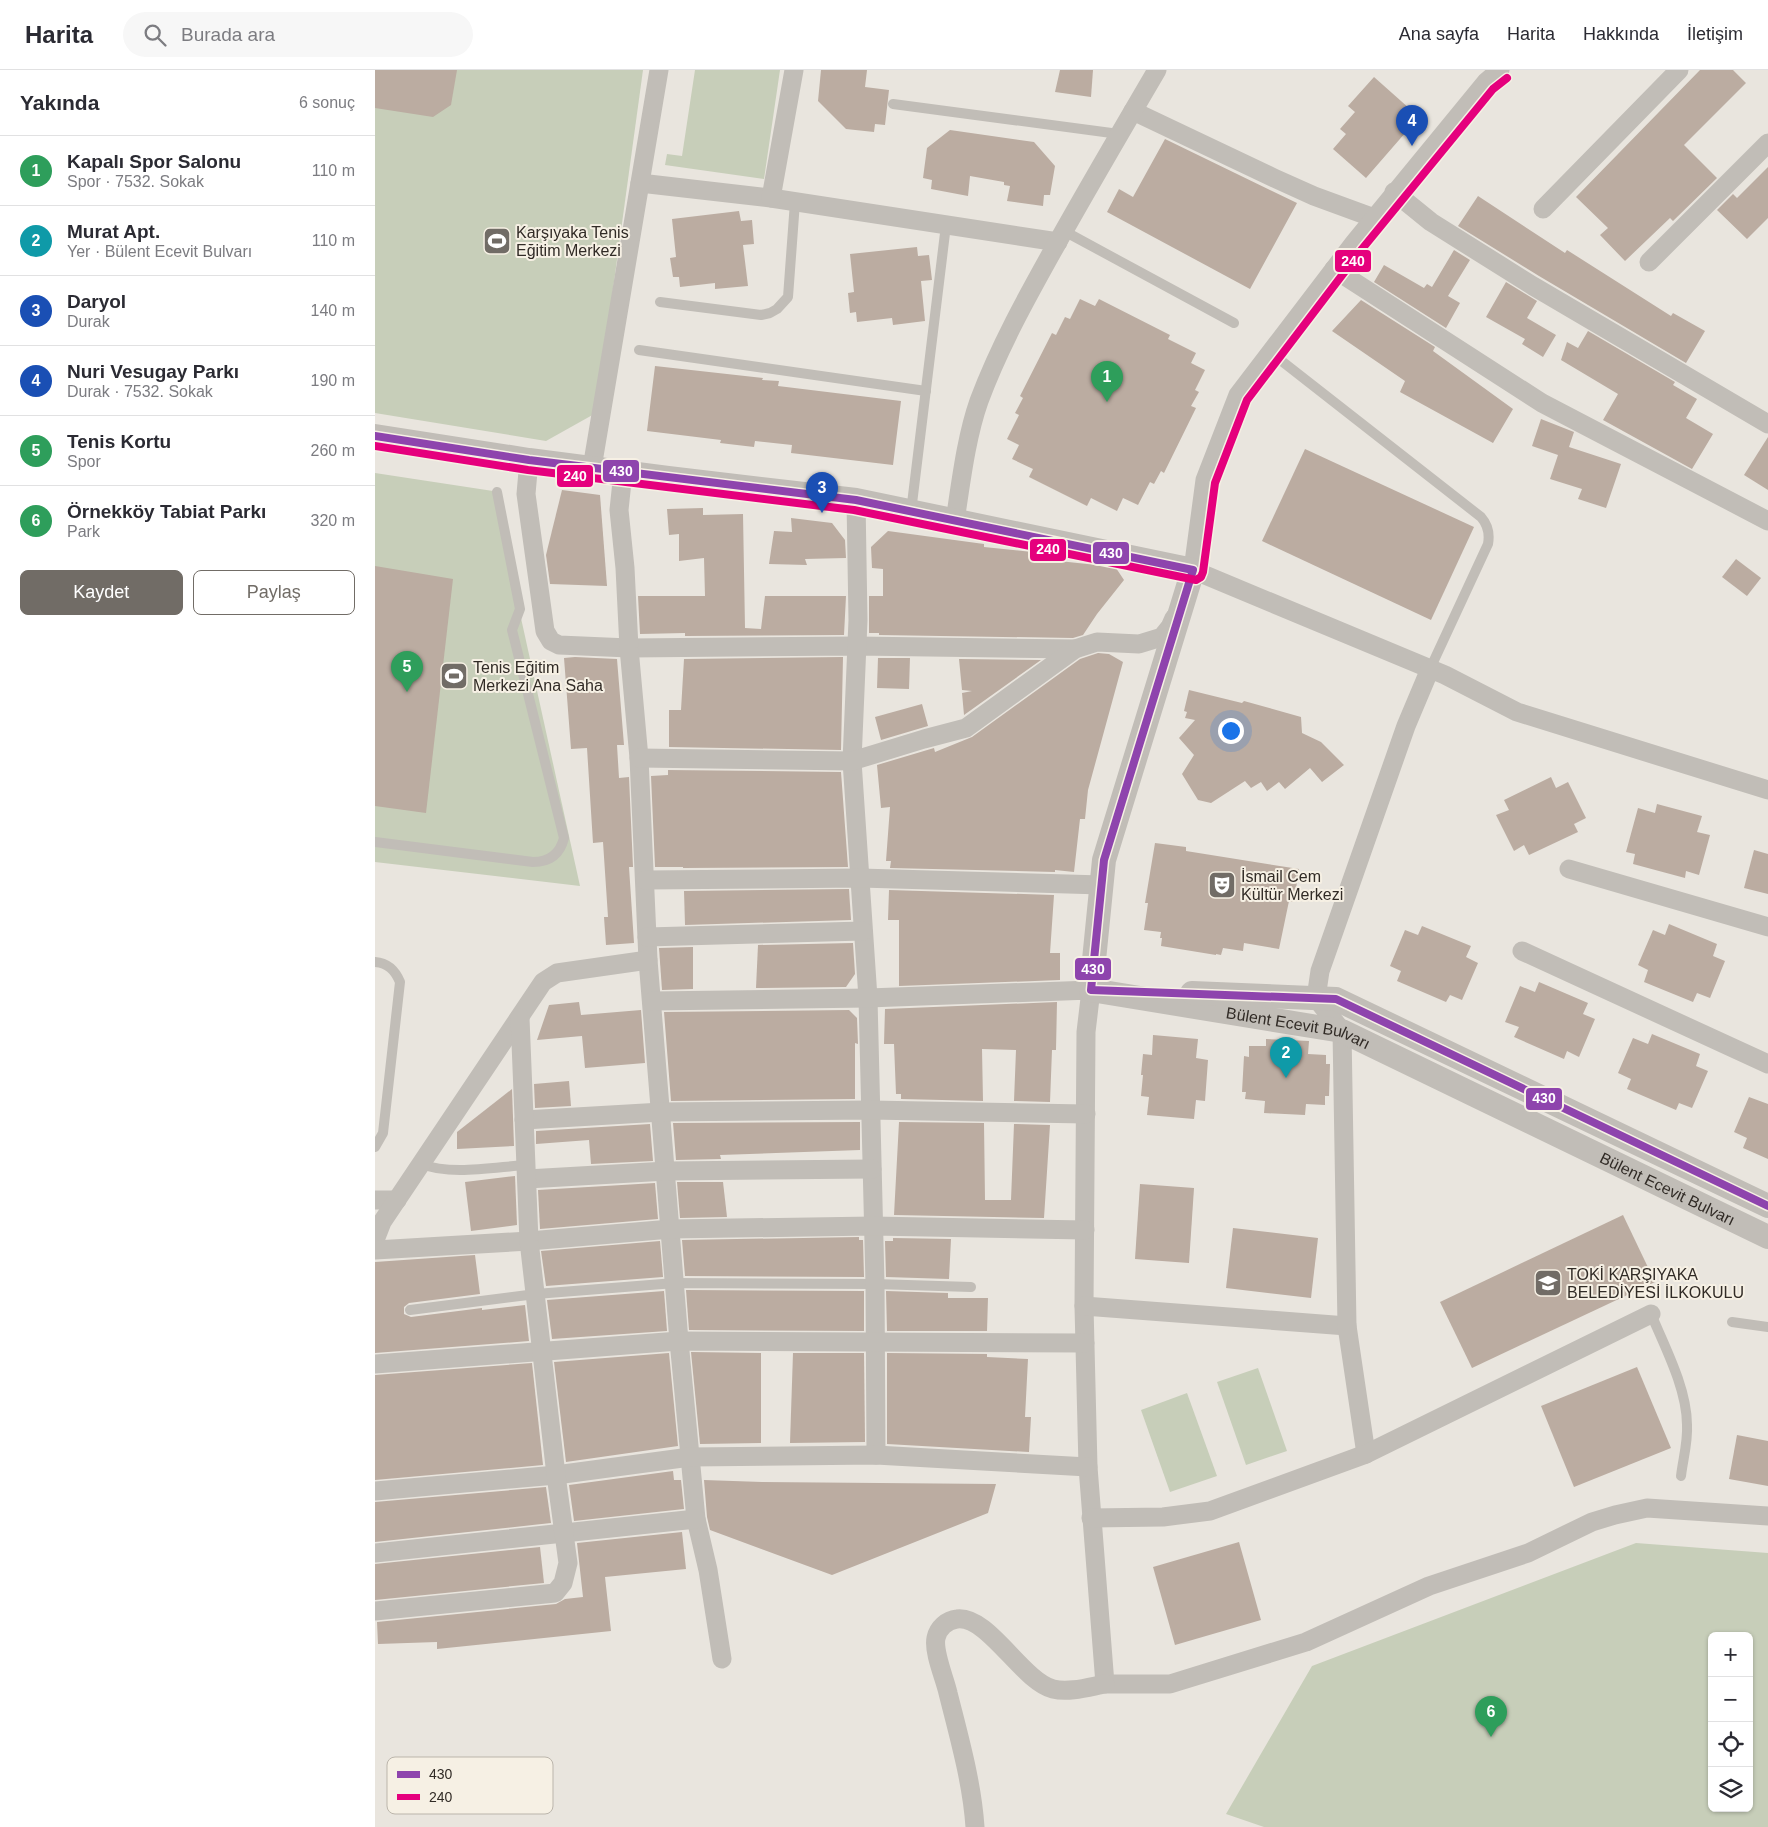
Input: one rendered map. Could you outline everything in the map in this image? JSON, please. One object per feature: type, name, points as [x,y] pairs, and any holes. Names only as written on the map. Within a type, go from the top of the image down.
[{"type":"street","points":[[592,468],[659,70]]},
{"type":"street","points":[[771,198],[794,70]]},
{"type":"street","points":[[955,521],[965,456],[978,403],[999,354],[1061,236],[1157,70]]},
{"type":"street","points":[[1105,1684],[1087,1467],[1084,1306],[1086,1032],[1104,860],[1193,570],[1205,480],[1238,395],[1374,218],[1486,82],[1500,70]]},
{"type":"street","points":[[1543,209],[1679,70]]},
{"type":"street","points":[[1133,111],[1282,182],[1374,218]]},
{"type":"street","points":[[1649,262],[1768,143]]},
{"type":"street","points":[[640,184],[771,198],[946,225],[1061,236]]},
{"type":"street","points":[[1395,192],[1431,222],[1526,281],[1768,424]]},
{"type":"street","points":[[1334,269],[1542,404],[1768,521]]},
{"type":"street","points":[[375,436],[529,460],[856,500],[1193,570],[1431,669],[1517,712],[1768,790]]},
{"type":"street","points":[[529,460],[526,494],[545,631],[551,641],[559,644],[629,648],[857,646],[1075,649]]},
{"type":"street","points":[[623,472],[619,510],[639,758],[648,960],[667,1171],[679,1341],[696,1519],[708,1570],[721,1659]]},
{"type":"street","points":[[856,500],[857,646],[852,760],[868,998],[875,1284],[876,1455]]},
{"type":"street","points":[[639,758],[852,760],[966,728],[1075,649],[1097,642],[1139,644],[1161,637],[1170,627],[1193,570]]},
{"type":"street","points":[[1366,1454],[1347,1326],[1342,1031],[1316,998],[1319,971],[1406,726],[1431,669]]},
{"type":"street","points":[[1569,869],[1768,927]]},
{"type":"street","points":[[645,880],[860,878],[1102,885]]},
{"type":"street","points":[[647,936],[863,931]]},
{"type":"street","points":[[1522,951],[1768,1064]]},
{"type":"street","points":[[375,1240],[382,1222],[543,982],[557,974],[648,960]]},
{"type":"street","points":[[653,1001],[868,998],[1091,990]]},
{"type":"street","name":"Bülent Ecevit Bulvarı","points":[[1091,990],[1336,1000],[1768,1206]]},
{"type":"street","name":"Bülent Ecevit Bulvarı","points":[[1091,990],[1342,1031],[1768,1237]]},
{"type":"street","points":[[375,1611],[555,1593],[563,1583],[568,1563],[529,1241],[520,1018]]},
{"type":"street","points":[[524,1120],[662,1112],[870,1110],[1086,1114]]},
{"type":"street","points":[[526,1172],[871,1169]]},
{"type":"street","points":[[375,1200],[397,1200]]},
{"type":"street","points":[[375,1250],[529,1241],[671,1229],[873,1226],[1085,1230]]},
{"type":"street","points":[[1084,1306],[1347,1326]]},
{"type":"street","points":[[1091,1518],[1163,1517],[1210,1511],[1366,1454],[1651,1314]]},
{"type":"street","points":[[375,1364],[679,1341],[1085,1343]]},
{"type":"street","points":[[375,1491],[556,1475],[690,1457],[876,1455],[1087,1467]]},
{"type":"street","points":[[975,1827],[958,1730],[935,1645],[939,1631],[944,1625],[958,1619],[973,1622],[1005,1648],[1037,1682],[1046,1687],[1064,1690],[1105,1684],[1171,1684],[1306,1642],[1429,1586],[1529,1553],[1592,1522],[1615,1515],[1647,1508],[1768,1516]]},
{"type":"street","points":[[375,1553],[696,1519]]},
{"type":"lane","points":[[893,104],[1119,134]]},
{"type":"lane","points":[[660,302],[761,314],[777,309],[788,297],[795,202]]},
{"type":"lane","points":[[911,512],[946,225]]},
{"type":"lane","points":[[1061,236],[1233,323]]},
{"type":"lane","points":[[639,350],[926,391]]},
{"type":"lane","points":[[1271,352],[1481,516],[1486,522],[1489,536],[1488,544],[1431,669]]},
{"type":"lane","points":[[375,842],[533,862],[548,860],[559,851],[562,845],[564,838],[512,630],[520,609],[497,492]]},
{"type":"lane","points":[[375,962],[389,966],[400,982],[383,1132],[375,1147]]},
{"type":"lane","points":[[422,1164],[433,1169],[526,1172]]},
{"type":"lane","points":[[410,1310],[536,1294],[675,1283],[875,1284],[971,1287]]},
{"type":"lane","points":[[1651,1314],[1682,1394],[1687,1425],[1681,1476]]},
{"type":"lane","points":[[1732,1322],[1768,1327]]},
{"type":"green space","name":"Karşıyaka Tenis Eğitim Merkezi","points":[[375,70],[643,70],[596,413],[546,441],[375,413]]},
{"type":"green space","points":[[695,70],[780,70],[764,179],[665,165],[667,154],[682,156]]},
{"type":"green space","name":"Tenis Eğitim Merkezi Ana Saha","points":[[375,473],[493,491],[580,886],[375,862]]},
{"type":"green space","points":[[1258,1368],[1287,1451],[1246,1465],[1217,1382]]},
{"type":"green space","points":[[1187,1393],[1217,1476],[1170,1492],[1141,1410]]},
{"type":"green space","points":[[1636,1543],[1768,1553],[1768,1827],[1264,1827],[1226,1814],[1312,1666]]},
{"type":"building","points":[[375,70],[457,70],[451,105],[433,117],[375,108]]},
{"type":"building","points":[[821,70],[867,70],[865,87],[889,90],[885,125],[875,124],[874,132],[846,129],[818,101]]},
{"type":"building","points":[[1060,70],[1093,70],[1091,97],[1055,92]]},
{"type":"building","points":[[1700,70],[1733,70],[1746,83],[1684,145],[1717,178],[1673,221],[1670,218],[1625,261],[1600,235],[1608,228],[1576,197]]},
{"type":"building","points":[[1374,77],[1419,117],[1366,178],[1333,149],[1346,134],[1340,129],[1355,112],[1348,106]]},
{"type":"building","points":[[950,130],[1034,142],[1055,166],[1050,195],[1044,195],[1043,206],[1007,201],[1010,186],[1004,185],[1004,182],[970,176],[968,196],[931,189],[932,180],[923,178],[927,148]]},
{"type":"building","points":[[1165,139],[1297,203],[1250,289],[1107,212],[1119,189],[1133,197]]},
{"type":"building","points":[[1768,167],[1768,218],[1747,239],[1717,210],[1733,194],[1737,198]]},
{"type":"building","points":[[1478,196],[1565,253],[1567,250],[1671,316],[1673,313],[1705,331],[1686,363],[1458,226]]},
{"type":"building","points":[[739,211],[741,221],[752,220],[754,244],[743,245],[748,286],[715,289],[715,283],[680,287],[679,277],[673,277],[670,258],[676,257],[672,219]]},
{"type":"building","points":[[917,247],[918,256],[929,255],[932,280],[921,281],[925,321],[893,325],[892,318],[857,322],[856,312],[850,313],[848,293],[854,292],[850,254]]},
{"type":"building","points":[[1454,250],[1470,260],[1448,296],[1460,303],[1446,328],[1374,282],[1384,265],[1424,288],[1427,284],[1432,287]]},
{"type":"building","points":[[1506,282],[1537,301],[1527,318],[1556,335],[1543,357],[1522,344],[1525,339],[1486,317]]},
{"type":"building","points":[[1080,299],[1095,306],[1099,299],[1170,335],[1168,339],[1196,353],[1191,363],[1205,370],[1195,390],[1199,392],[1191,406],[1196,408],[1164,473],[1161,471],[1154,484],[1150,482],[1138,505],[1123,498],[1117,511],[1091,498],[1087,506],[1029,477],[1033,469],[1012,459],[1019,445],[1007,439],[1019,415],[1015,413],[1023,398],[1020,396],[1052,333],[1056,335],[1065,317],[1070,319]]},
{"type":"building","points":[[1361,300],[1435,347],[1433,351],[1513,409],[1493,443],[1400,392],[1405,381],[1332,331]]},
{"type":"building","points":[[1588,331],[1675,382],[1673,385],[1697,399],[1686,418],[1713,434],[1692,469],[1603,420],[1618,394],[1561,360],[1567,342],[1578,348]]},
{"type":"building","points":[[655,366],[763,378],[762,380],[779,381],[778,386],[901,401],[893,465],[791,453],[792,445],[755,441],[754,447],[720,443],[721,440],[647,431]]},
{"type":"building","points":[[1541,419],[1574,432],[1569,447],[1621,464],[1606,508],[1578,499],[1582,489],[1550,479],[1558,455],[1532,446]]},
{"type":"building","points":[[1768,437],[1768,490],[1744,475]]},
{"type":"building","points":[[1305,449],[1474,527],[1431,620],[1262,541]]},
{"type":"building","points":[[562,490],[600,495],[607,586],[550,584],[546,555]]},
{"type":"building","points":[[703,508],[703,515],[743,514],[745,628],[761,629],[765,596],[846,596],[844,635],[685,636],[685,633],[640,634],[638,596],[705,596],[704,558],[679,561],[679,534],[669,535],[667,509]]},
{"type":"building","points":[[791,518],[832,523],[845,540],[846,558],[805,559],[807,565],[769,564],[774,531],[792,532]]},
{"type":"building","points":[[888,531],[984,544],[984,547],[1041,553],[1040,559],[1116,568],[1124,580],[1083,635],[1073,638],[879,635],[879,633],[869,633],[869,596],[883,596],[883,569],[872,568],[871,547]]},
{"type":"building","points":[[1736,559],[1761,578],[1747,596],[1722,577]]},
{"type":"building","points":[[375,566],[453,579],[426,813],[375,806]]},
{"type":"building","points":[[1098,653],[1109,654],[1123,662],[1088,790],[1085,819],[1080,819],[1074,872],[1055,870],[1055,872],[890,868],[891,861],[886,861],[890,807],[881,808],[877,765],[934,748],[935,752],[972,737],[1080,659]]},
{"type":"building","points":[[843,657],[841,750],[669,747],[669,710],[681,710],[684,659]]},
{"type":"building","points":[[564,658],[617,659],[624,745],[617,745],[619,778],[629,777],[633,867],[629,867],[634,943],[606,945],[604,917],[608,917],[603,842],[593,843],[587,748],[571,749]]},
{"type":"building","points":[[878,658],[910,658],[909,689],[877,688]]},
{"type":"building","points":[[959,659],[1041,660],[964,715],[962,693],[972,691],[962,690]]},
{"type":"building","points":[[1189,690],[1242,703],[1244,701],[1301,717],[1302,733],[1321,742],[1344,765],[1322,782],[1310,768],[1285,789],[1279,782],[1267,791],[1261,782],[1251,788],[1245,781],[1211,803],[1198,800],[1182,774],[1194,755],[1179,738],[1195,720],[1185,718],[1187,712],[1184,711]]},
{"type":"building","points":[[922,704],[928,726],[881,740],[875,717]]},
{"type":"building","points":[[668,770],[841,772],[848,867],[655,867],[651,776],[668,775]]},
{"type":"building","points":[[1551,777],[1556,788],[1568,782],[1586,818],[1574,824],[1578,832],[1529,855],[1524,845],[1514,851],[1496,815],[1509,810],[1504,800]]},
{"type":"building","points":[[1657,804],[1702,816],[1697,832],[1710,835],[1699,875],[1686,871],[1685,878],[1633,864],[1635,854],[1626,852],[1638,808],[1655,813]]},
{"type":"building","name":"İsmail Cem Kültür Merkezi","points":[[1155,843],[1186,847],[1186,851],[1299,869],[1294,902],[1289,901],[1279,949],[1244,943],[1243,951],[1223,948],[1221,955],[1216,955],[1161,946],[1161,932],[1144,930],[1148,903],[1145,903]]},
{"type":"building","points":[[1754,850],[1768,854],[1768,894],[1744,888]]},
{"type":"building","points":[[849,889],[851,920],[685,925],[684,891]]},
{"type":"building","points":[[889,890],[1054,895],[1050,953],[1060,953],[1060,980],[899,986],[899,920],[888,920]]},
{"type":"building","points":[[1669,924],[1717,944],[1713,956],[1725,961],[1710,998],[1697,993],[1693,1002],[1644,982],[1648,970],[1638,965],[1653,930],[1665,935]]},
{"type":"building","points":[[1422,926],[1471,946],[1466,957],[1478,963],[1462,1000],[1450,995],[1446,1002],[1397,981],[1401,971],[1390,966],[1405,930],[1418,935]]},
{"type":"building","points":[[853,943],[855,974],[846,987],[756,988],[758,945]]},
{"type":"building","points":[[693,947],[693,989],[662,990],[659,948]]},
{"type":"building","points":[[1539,982],[1588,1003],[1583,1014],[1595,1019],[1579,1057],[1567,1051],[1564,1059],[1514,1037],[1519,1027],[1505,1022],[1520,986],[1535,992]]},
{"type":"building","points":[[579,1002],[581,1015],[641,1010],[645,1063],[585,1068],[582,1036],[537,1040],[549,1005]]},
{"type":"building","points":[[1057,1002],[1056,1050],[1052,1050],[1050,1102],[1014,1101],[1016,1050],[982,1049],[983,1101],[901,1099],[901,1094],[896,1094],[894,1044],[884,1044],[885,1009]]},
{"type":"building","points":[[849,1010],[857,1018],[858,1044],[855,1043],[855,1099],[671,1101],[664,1012]]},
{"type":"building","points":[[1652,1034],[1700,1054],[1696,1066],[1708,1071],[1692,1108],[1679,1103],[1676,1110],[1627,1089],[1631,1079],[1618,1073],[1633,1038],[1648,1044]]},
{"type":"building","points":[[1153,1035],[1198,1039],[1196,1058],[1208,1060],[1205,1101],[1196,1100],[1194,1119],[1147,1115],[1149,1097],[1141,1096],[1143,1075],[1141,1075],[1143,1054],[1152,1055]]},
{"type":"building","points":[[1266,1039],[1309,1041],[1308,1054],[1326,1055],[1326,1064],[1330,1064],[1329,1096],[1325,1096],[1325,1105],[1306,1104],[1305,1115],[1264,1113],[1265,1101],[1245,1099],[1246,1092],[1242,1092],[1244,1056],[1249,1057],[1249,1046],[1266,1046]]},
{"type":"building","points":[[569,1081],[571,1106],[535,1108],[534,1084]]},
{"type":"building","points":[[512,1089],[514,1146],[457,1149],[457,1132]]},
{"type":"building","points":[[1749,1097],[1768,1104],[1768,1159],[1743,1148],[1747,1138],[1734,1132]]},
{"type":"building","points":[[860,1122],[860,1150],[720,1155],[721,1159],[676,1160],[673,1123]]},
{"type":"building","points":[[899,1122],[984,1123],[985,1200],[1011,1200],[1014,1124],[1050,1125],[1044,1218],[894,1215]]},
{"type":"building","points":[[650,1124],[653,1161],[591,1164],[589,1140],[536,1144],[536,1131]]},
{"type":"building","points":[[515,1176],[517,1225],[471,1231],[465,1182]]},
{"type":"building","points":[[677,1182],[723,1182],[727,1217],[680,1218]]},
{"type":"building","points":[[655,1183],[658,1219],[540,1229],[538,1190]]},
{"type":"building","points":[[1140,1184],[1194,1188],[1189,1263],[1135,1259]]},
{"type":"building","name":"TOKİ KARŞIYAKA BELEDİYESİ İLKOKULU","points":[[1623,1215],[1655,1282],[1472,1368],[1440,1302]]},
{"type":"building","points":[[1233,1228],[1318,1238],[1311,1298],[1226,1288]]},
{"type":"building","points":[[859,1237],[859,1240],[863,1240],[864,1277],[685,1276],[682,1240]]},
{"type":"building","points":[[893,1238],[951,1239],[949,1279],[886,1277],[885,1241],[893,1241]]},
{"type":"building","points":[[660,1241],[663,1277],[546,1286],[541,1251]]},
{"type":"building","points":[[475,1255],[480,1294],[409,1303],[404,1307],[404,1314],[411,1317],[482,1308],[482,1310],[525,1305],[529,1341],[375,1353],[375,1262]]},
{"type":"building","points":[[686,1290],[864,1291],[864,1331],[689,1330]]},
{"type":"building","points":[[664,1291],[667,1331],[552,1339],[547,1300]]},
{"type":"building","points":[[886,1291],[948,1293],[948,1298],[988,1298],[987,1331],[887,1331]]},
{"type":"building","points":[[691,1352],[761,1353],[761,1443],[700,1444]]},
{"type":"building","points":[[669,1353],[678,1446],[566,1462],[554,1362]]},
{"type":"building","points":[[793,1353],[864,1353],[865,1442],[790,1443]]},
{"type":"building","points":[[887,1353],[987,1354],[987,1357],[1028,1359],[1025,1417],[1031,1417],[1029,1452],[887,1444]]},
{"type":"building","points":[[532,1363],[543,1465],[375,1480],[375,1375]]},
{"type":"building","points":[[1637,1367],[1671,1448],[1574,1487],[1541,1406]]},
{"type":"building","points":[[1737,1435],[1768,1441],[1768,1486],[1729,1479]]},
{"type":"building","points":[[673,1471],[674,1480],[681,1480],[684,1509],[574,1521],[569,1485]]},
{"type":"building","points":[[704,1480],[996,1484],[988,1513],[832,1575],[710,1530]]},
{"type":"building","points":[[546,1487],[551,1523],[375,1542],[375,1502]]},
{"type":"building","points":[[682,1532],[686,1569],[605,1577],[611,1631],[437,1649],[437,1642],[378,1644],[377,1622],[556,1604],[565,1599],[583,1597],[577,1543]]},
{"type":"building","points":[[1239,1542],[1261,1620],[1175,1645],[1153,1567]]},
{"type":"building","points":[[540,1547],[544,1583],[375,1600],[375,1564]]},
{"type":"transit line","name":"240","points":[[375,446],[528,470],[854,510],[1196,580],[1201,577],[1203,572],[1215,483],[1247,400],[1362,249],[1493,89],[1507,78]]},
{"type":"transit line","name":"430","points":[[375,436],[529,460],[856,500],[1193,570],[1104,860],[1091,990],[1336,999],[1768,1206]]},
{"type":"place","name":"Nuri Vesugay Parkı","points":[[1412,146]]},
{"type":"place","name":"Karşıyaka Tenis Eğitim Merkezi","points":[[497,241]]},
{"type":"place","name":"Kapalı Spor Salonu","points":[[1107,402]]},
{"type":"place","name":"Daryol","points":[[822,513]]},
{"type":"place","name":"Tenis Eğitim Merkezi Ana Saha","points":[[454,676]]},
{"type":"place","name":"Tenis Kortu","points":[[407,692]]},
{"type":"place","name":"İsmail Cem Kültür Merkezi","points":[[1222,885]]},
{"type":"place","name":"Murat Apt.","points":[[1286,1078]]},
{"type":"place","name":"TOKİ KARŞIYAKA BELEDİYESİ İLKOKULU","points":[[1548,1283]]},
{"type":"place","name":"Örnekköy Tabiat Parkı","points":[[1491,1737]]}]
